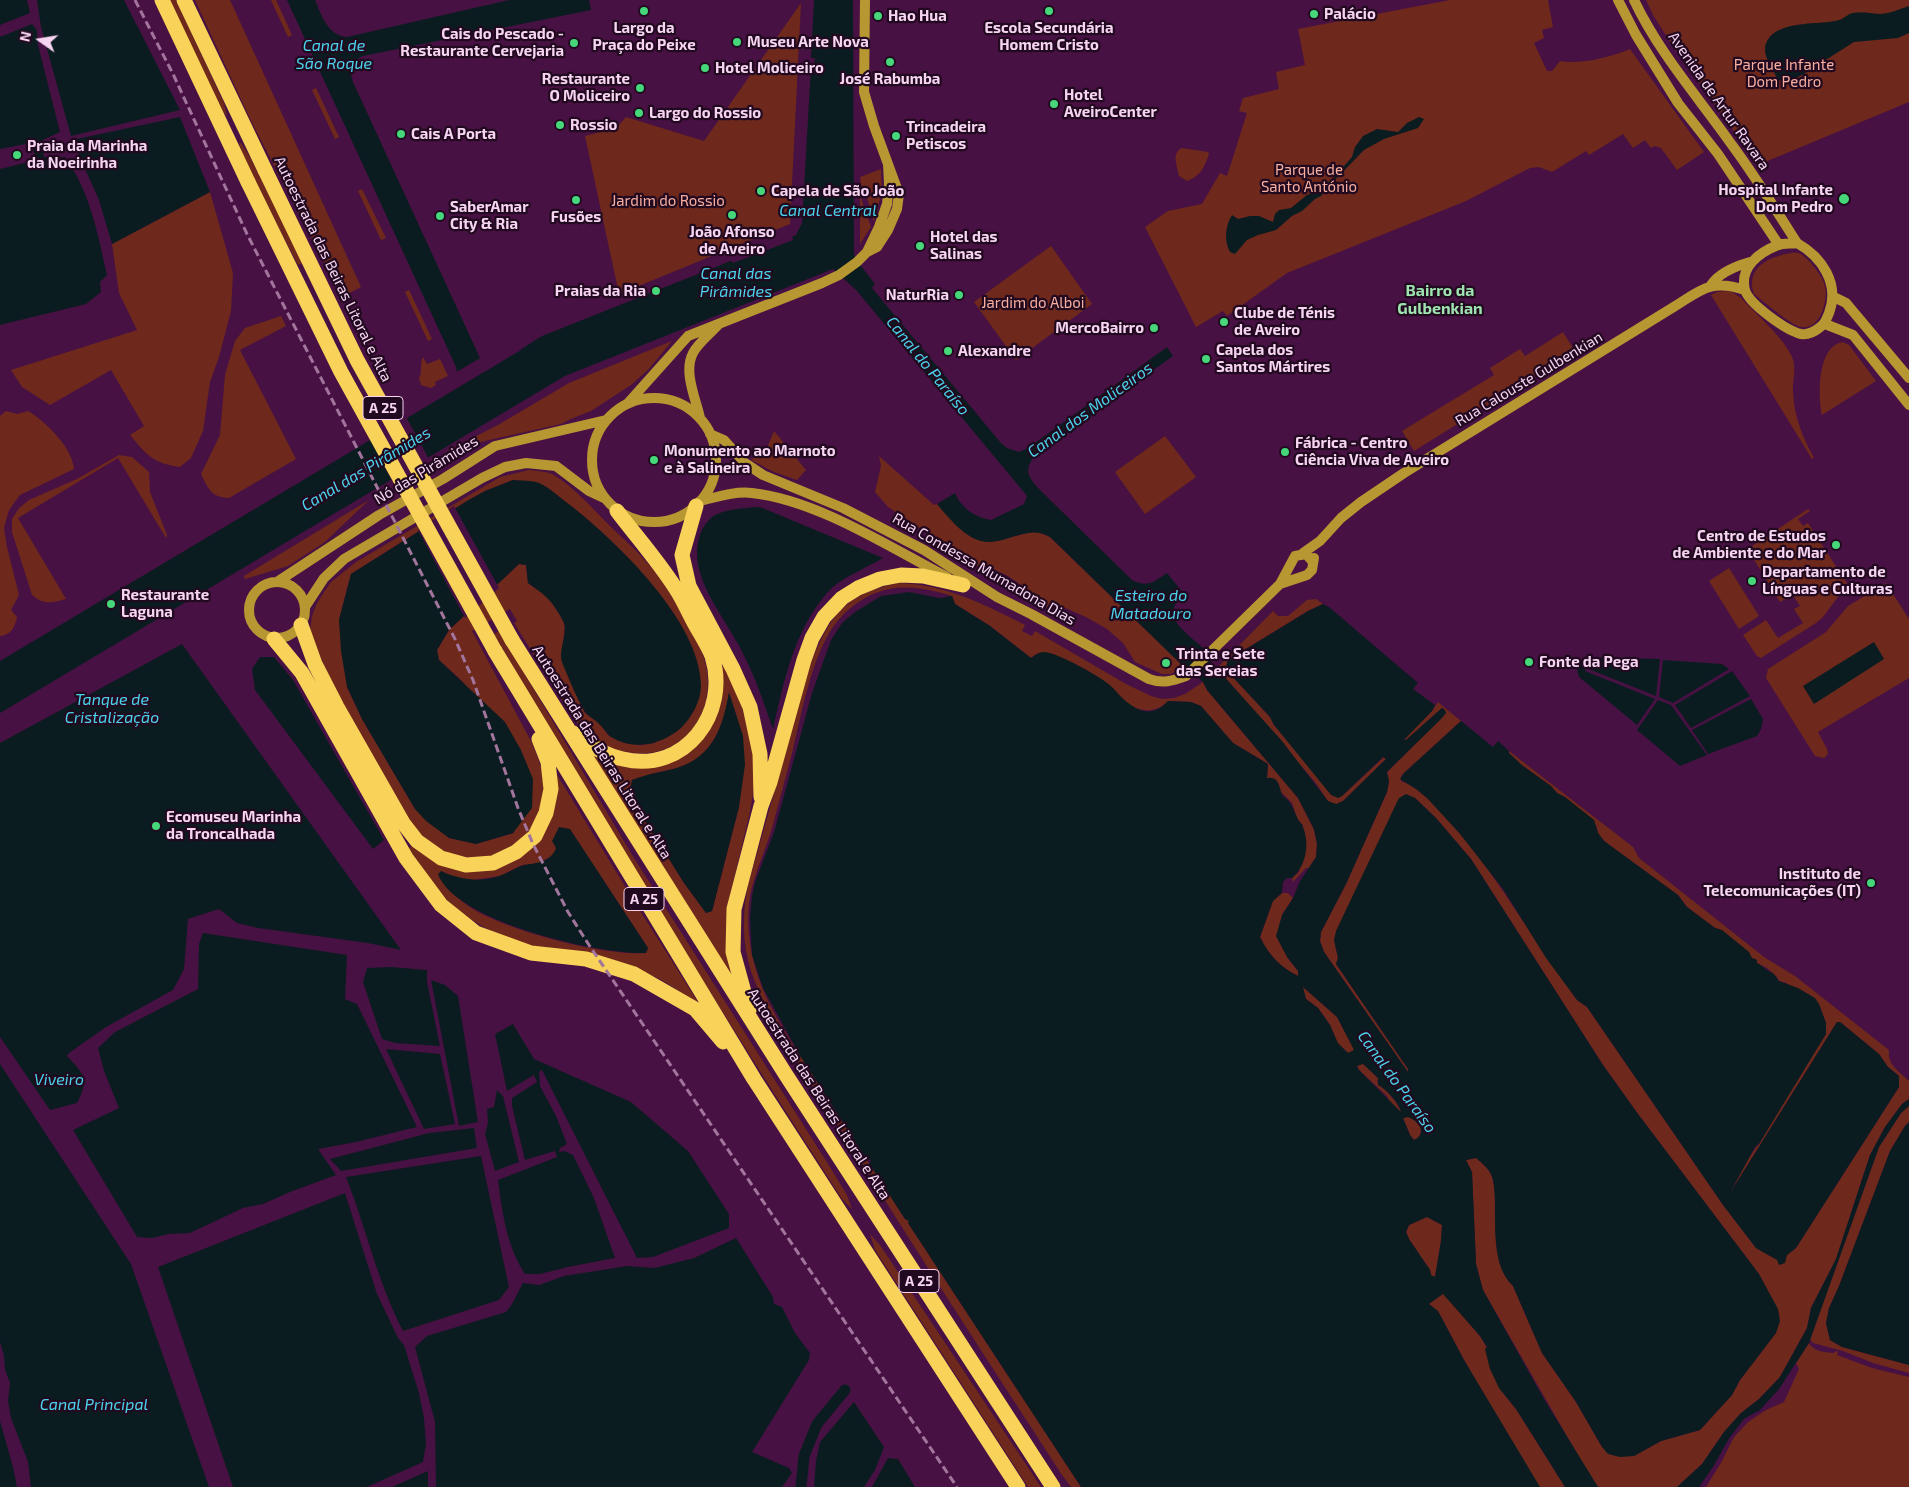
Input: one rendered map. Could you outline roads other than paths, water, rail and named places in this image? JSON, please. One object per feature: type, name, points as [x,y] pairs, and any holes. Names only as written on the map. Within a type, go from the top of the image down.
[{"type":"highway","name":"A 25","points":[[162,0],[341,372],[495,651],[754,1079],[1018,1487]]},
{"type":"highway","name":"Autoestrada das Beiras Litoral e Alta","points":[[184,0],[357,360],[512,640],[786,1075],[1053,1487]]},
{"type":"highway","points":[[698,504],[682,555],[689,586],[733,669],[750,707],[760,754],[761,806]]},
{"type":"highway","points":[[568,729],[600,752],[624,760],[640,762],[657,761],[672,755],[687,745],[698,734],[709,715],[716,692],[716,677],[711,655],[676,588],[616,510]]},
{"type":"highway","points":[[786,1075],[744,992],[733,952],[734,909],[761,806],[770,782],[804,660],[812,638],[824,617],[842,598],[858,588],[880,579],[901,574],[924,576],[963,585]]},
{"type":"highway","points":[[301,625],[315,664],[337,707],[403,823],[417,841],[441,858],[466,864],[493,863],[516,852],[535,836],[546,813],[550,789],[548,762],[540,742],[534,718]]},
{"type":"highway","points":[[274,638],[302,673],[406,858],[441,904],[476,933],[531,953],[586,959],[634,974],[695,1009],[754,1079]]},
{"type":"main road","points":[[865,0],[864,92],[899,194],[897,209],[888,230],[877,246],[866,252]]},
{"type":"main road","name":"Avenida de Artur Ravara","points":[[1618,0],[1636,35],[1674,96],[1718,154],[1779,245]]},
{"type":"main road","name":"Avenida de Artur Ravara","points":[[1634,0],[1661,46],[1733,146],[1797,243]]},
{"type":"main road","points":[[627,404],[688,336],[822,283],[839,275],[857,262],[866,252],[884,215],[889,184],[888,164]]},
{"type":"main road","points":[[1797,243],[1811,251],[1826,270],[1832,284],[1834,296],[1825,324],[1813,332],[1803,334],[1789,330],[1750,299],[1745,290],[1745,274],[1750,262],[1779,245],[1797,243]]},
{"type":"main road","name":"Rua Calouste Gulbenkian","points":[[1302,554],[1320,541],[1341,518],[1361,502],[1404,473],[1712,285],[1716,278],[1740,264],[1750,262]]},
{"type":"main road","points":[[1712,285],[1732,286],[1745,290]]},
{"type":"main road","points":[[1834,296],[1846,303],[1909,378]]},
{"type":"main road","points":[[698,504],[708,491],[715,473],[716,453],[710,434],[700,418],[690,380],[690,360],[695,350],[721,322]]},
{"type":"main road","points":[[1825,324],[1853,336],[1909,405]]},
{"type":"main road","points":[[700,418],[684,406],[666,399],[646,398],[627,404],[616,411],[606,420],[596,438],[592,459],[594,480],[604,498],[616,510],[636,520],[657,523],[678,518],[698,504],[728,494],[743,493],[788,499],[836,518],[963,585],[997,597]]},
{"type":"main road","name":"Nó das Pirâmides","points":[[274,638],[267,637],[258,632],[252,624],[249,615],[252,597],[264,584],[277,582],[379,516],[443,479],[494,446],[606,420]]},
{"type":"main road","name":"Rua Condessa Mumadona Dias","points":[[710,434],[724,440],[745,463],[763,475],[843,508],[924,550],[997,597],[1149,680],[1160,683],[1171,682],[1186,676],[1280,584],[1290,566]]},
{"type":"main road","points":[[306,607],[324,578],[344,560],[482,478],[505,467],[526,463],[556,466],[589,492],[604,498]]},
{"type":"main road","name":"Rua Calouste Gulbenkian","points":[[1313,562],[1320,541]]},
{"type":"main road","points":[[1302,554],[1309,556],[1313,562],[1310,572],[1304,576],[1293,573],[1290,566],[1295,556],[1302,554]]},
{"type":"main road","name":"Rua Condessa Mumadona Dias","points":[[1280,584],[1300,576]]},
{"type":"main road","points":[[274,638],[286,637],[295,633],[305,616],[306,607],[298,590],[291,585],[277,582]]},
{"type":"water","points":[[0,0],[27,0],[30,13],[0,25]]},
{"type":"water","points":[[37,0],[124,0],[180,110],[71,136],[41,27]]},
{"type":"water","points":[[287,0],[315,0],[330,29],[347,37],[509,0],[589,0],[591,10],[363,56],[356,60],[352,66],[353,82],[486,371],[542,336],[796,235],[802,223],[811,66],[814,66],[815,58],[811,58],[814,0],[853,0],[854,254],[857,261],[875,284],[872,288],[1001,443],[1007,448],[1019,452],[1028,448],[1167,347],[1173,356],[1034,457],[1029,466],[1028,473],[1038,488],[1132,580],[1146,584],[1167,573],[1184,594],[1174,609],[1174,617],[1177,623],[1203,648],[1202,652],[1282,741],[1328,801],[1336,804],[1343,801],[1386,759],[1383,757],[1342,796],[1338,798],[1331,795],[1274,725],[1270,717],[1229,673],[1226,667],[1228,660],[1308,611],[1323,604],[1329,607],[1418,683],[1413,689],[1435,705],[1432,711],[1404,740],[1442,708],[1445,710],[1446,713],[1441,719],[1387,772],[1389,781],[1387,792],[1346,884],[1321,932],[1320,941],[1324,952],[1408,1072],[1408,1069],[1336,964],[1338,958],[1334,940],[1336,931],[1399,798],[1406,794],[1415,798],[1436,818],[1471,859],[1603,1065],[1759,1274],[1778,1309],[1780,1321],[1776,1333],[1740,1380],[1732,1395],[1700,1430],[1661,1441],[1634,1456],[1620,1457],[1608,1454],[1576,1402],[1542,1353],[1513,1286],[1505,1276],[1500,1263],[1495,1236],[1495,1193],[1493,1180],[1489,1170],[1476,1158],[1466,1160],[1472,1172],[1476,1264],[1483,1290],[1544,1399],[1598,1487],[1565,1487],[1516,1409],[1499,1388],[1490,1369],[1485,1349],[1487,1347],[1480,1336],[1443,1294],[1429,1304],[1438,1311],[1464,1360],[1540,1487],[1081,1487],[908,1223],[909,1221],[905,1219],[869,1163],[871,1161],[867,1160],[799,1054],[763,988],[752,955],[750,918],[755,882],[774,832],[812,693],[831,640],[842,623],[855,612],[881,596],[909,592],[940,598],[952,596],[955,604],[990,626],[1031,658],[1045,652],[1070,661],[1108,684],[1138,709],[1153,711],[1168,701],[1191,702],[1201,706],[1233,743],[1268,764],[1267,778],[1276,780],[1282,795],[1293,807],[1305,834],[1306,848],[1301,868],[1292,878],[1287,878],[1283,882],[1282,893],[1273,901],[1260,937],[1276,960],[1298,976],[1298,971],[1287,957],[1276,936],[1282,915],[1293,898],[1300,881],[1316,857],[1317,844],[1314,829],[1298,798],[1207,690],[1203,682],[1184,667],[1050,537],[1041,533],[1032,533],[999,541],[981,541],[963,531],[941,509],[937,504],[955,493],[965,508],[980,517],[991,520],[1024,504],[1027,496],[857,291],[833,269],[565,376],[0,713],[0,661],[479,375],[473,363],[457,372]],"holes":[[[1303,987],[1337,1017],[1354,1050],[1348,1053],[1338,1043],[1330,1025],[1318,1008],[1306,999]],[[1363,1064],[1378,1078],[1378,1085],[1392,1097],[1401,1112],[1357,1066]],[[1408,1117],[1418,1124],[1421,1134],[1414,1140],[1403,1118]],[[1427,1217],[1442,1225],[1435,1277],[1431,1275],[1430,1270],[1409,1239],[1406,1232],[1409,1225]]]},
{"type":"water","points":[[1909,6],[1909,33],[1898,38],[1854,42],[1802,75],[1789,81],[1778,80],[1766,56],[1765,48],[1769,38],[1776,32],[1786,28],[1797,25],[1831,22],[1853,13],[1887,13]]},
{"type":"water","points":[[32,24],[37,30],[38,45],[60,132],[41,141],[44,157],[65,157],[74,170],[92,214],[107,275],[100,282],[101,292],[86,304],[0,325],[0,169],[36,160],[31,143],[0,149],[0,37]]},
{"type":"water","points":[[180,117],[210,192],[112,244],[99,200],[72,140]]},
{"type":"water","points":[[1419,117],[1424,119],[1418,128],[1384,139],[1364,150],[1321,196],[1302,211],[1292,216],[1276,230],[1247,240],[1235,254],[1230,252],[1226,234],[1232,215],[1238,219],[1259,216],[1273,222],[1275,214],[1279,210],[1291,208],[1307,195],[1324,189],[1352,157],[1355,147],[1363,136],[1377,129],[1398,132],[1407,123]]},
{"type":"water","points":[[513,480],[536,482],[547,488],[589,521],[632,561],[672,610],[687,635],[697,660],[701,691],[698,703],[689,719],[681,728],[665,739],[638,745],[629,744],[611,737],[584,710],[566,673],[561,657],[565,630],[563,621],[556,608],[548,599],[528,583],[526,565],[519,564],[449,630],[437,650],[439,660],[505,722],[521,750],[533,779],[532,808],[513,833],[476,844],[449,838],[426,821],[415,809],[362,719],[347,687],[341,651],[339,620],[351,574],[467,501],[485,491]]},
{"type":"water","points":[[760,507],[883,558],[839,582],[827,593],[816,608],[798,640],[786,675],[773,729],[738,644],[707,591],[701,576],[697,547],[701,532],[715,515],[743,508]]},
{"type":"water","points":[[1874,642],[1884,659],[1814,704],[1803,686]]},
{"type":"water","name":"Ecomuseu Marinha da Troncalhada","points":[[182,644],[401,950],[368,943],[258,928],[237,923],[219,909],[188,919],[184,969],[173,990],[106,1027],[69,1053],[67,1056],[83,1077],[84,1082],[81,1095],[77,1103],[50,1110],[0,1037],[0,743]]},
{"type":"water","points":[[260,657],[274,657],[293,680],[384,840],[373,849],[255,690],[252,669]]},
{"type":"water","points":[[1584,657],[1660,659],[1656,696],[1586,668],[1585,671],[1655,699],[1637,725],[1579,677],[1578,666]]},
{"type":"water","points":[[1663,660],[1722,664],[1729,669],[1673,703],[1659,697]]},
{"type":"water","points":[[1732,671],[1750,696],[1691,728],[1675,705]]},
{"type":"water","points":[[729,692],[743,736],[745,765],[739,807],[712,911],[706,913],[684,883],[629,795],[632,780],[690,763],[708,748],[720,728]]},
{"type":"water","points":[[1751,699],[1763,719],[1757,736],[1708,754],[1692,730]]},
{"type":"water","points":[[1658,700],[1671,705],[1707,755],[1680,766],[1637,730]]},
{"type":"water","points":[[1461,721],[1493,747],[1498,741],[1523,766],[1594,820],[1598,833],[1604,841],[1678,895],[1687,907],[1715,928],[1722,930],[1749,952],[1752,958],[1757,960],[1757,963],[1773,973],[1779,981],[1798,988],[1815,998],[1819,1004],[1826,1023],[1826,1034],[1759,1144],[1755,1147],[1730,1193],[1837,1022],[1840,1022],[1879,1054],[1888,1067],[1899,1076],[1899,1087],[1796,1248],[1787,1255],[1785,1263],[1779,1265],[1777,1260],[1756,1248],[1723,1205],[1587,1007],[1577,1000],[1546,958],[1503,889],[1460,834],[1428,799],[1400,779],[1404,773]]},
{"type":"water","points":[[559,827],[570,829],[648,948],[646,953],[625,952],[564,942],[499,921],[471,907],[450,891],[438,874],[441,871],[456,877],[479,880],[502,875],[524,865],[543,861],[554,853],[556,848],[552,841]]},
{"type":"water","points":[[203,933],[347,955],[345,999],[357,1004],[417,1127],[318,1149],[336,1175],[263,1204],[243,1208],[190,1233],[169,1234],[152,1238],[137,1237],[73,1130],[119,1108],[104,1071],[98,1048],[115,1032],[198,989],[199,944]]},
{"type":"water","points":[[391,967],[427,970],[427,982],[440,1046],[395,1043],[382,1039],[363,982],[367,968]]},
{"type":"water","points":[[431,980],[445,985],[458,996],[478,1122],[459,1126]]},
{"type":"water","points":[[513,1024],[534,1059],[631,1102],[688,1151],[729,1214],[729,1228],[653,1257],[637,1258],[542,1070],[539,1072],[540,1086],[556,1116],[567,1144],[560,1148],[559,1152],[565,1151],[573,1155],[594,1198],[615,1258],[540,1274],[525,1274],[510,1241],[498,1180],[557,1157],[555,1151],[525,1160],[512,1106],[512,1098],[537,1082],[534,1075],[507,1091],[495,1034]]},
{"type":"water","points":[[386,1049],[440,1054],[455,1124],[424,1129]]},
{"type":"water","name":"Canal Principal","points":[[0,1064],[131,1264],[209,1487],[31,1487],[28,1462],[11,1418],[8,1401],[10,1383],[5,1370],[0,1342]]},
{"type":"water","points":[[497,1090],[503,1096],[519,1162],[495,1171],[485,1134],[488,1123],[487,1109],[494,1107]]},
{"type":"water","points":[[1909,1099],[1909,1106],[1901,1113],[1879,1147],[1809,1343],[1779,1389],[1760,1410],[1744,1419],[1730,1437],[1699,1487],[1677,1487],[1702,1464],[1724,1432],[1741,1413],[1759,1399],[1780,1377],[1807,1328],[1811,1308],[1836,1259],[1870,1155],[1885,1127],[1902,1104]]},
{"type":"water","points":[[1909,1122],[1909,1365],[1842,1347],[1830,1340],[1826,1323],[1829,1308],[1890,1151]]},
{"type":"water","points":[[474,1128],[477,1148],[341,1171],[330,1159],[429,1133]]},
{"type":"water","points":[[481,1156],[509,1287],[499,1300],[403,1331],[386,1294],[346,1177]]},
{"type":"water","points":[[345,1193],[377,1294],[398,1338],[404,1345],[419,1393],[424,1418],[426,1444],[423,1462],[367,1487],[233,1487],[158,1267]]},
{"type":"water","points":[[736,1238],[773,1297],[774,1304],[782,1307],[795,1333],[810,1353],[809,1360],[752,1452],[789,1468],[792,1473],[782,1487],[436,1487],[435,1422],[415,1347],[427,1336],[506,1312],[523,1283],[539,1285],[564,1276],[627,1266],[654,1268],[694,1258]]},
{"type":"water","points":[[854,1402],[884,1447],[875,1470],[864,1487],[814,1487],[820,1442]]},
{"type":"water","points":[[0,1421],[13,1467],[17,1487],[0,1487]]},
{"type":"water","points":[[888,1458],[898,1459],[915,1487],[872,1487]]},
{"type":"water","points":[[428,1471],[428,1487],[392,1487]]},
{"type":"waterway","points":[[801,1487],[804,1456],[817,1424],[845,1390]]},
{"type":"railway","points":[[135,0],[173,74],[247,234],[455,639],[473,680],[518,808],[533,844],[568,912],[957,1487]]},
{"type":"place","name":"Largo da Praça do Peixe","points":[[644,11]]},
{"type":"place","name":"Escola Secundária Homem Cristo","points":[[1049,11]]},
{"type":"place","name":"Palácio","points":[[1314,14]]},
{"type":"place","name":"Hao Hua","points":[[878,16]]},
{"type":"place","name":"Museu Arte Nova","points":[[737,42]]},
{"type":"place","name":"Cais do Pescado - Restaurante Cervejaria","points":[[574,43]]},
{"type":"place","name":"José Rabumba","points":[[890,62]]},
{"type":"place","name":"Hotel Moliceiro","points":[[705,68]]},
{"type":"place","name":"Restaurante O Moliceiro","points":[[640,88]]},
{"type":"place","name":"Hotel AveiroCenter","points":[[1054,104]]},
{"type":"place","name":"Largo do Rossio","points":[[639,113]]},
{"type":"place","name":"Rossio","points":[[560,125]]},
{"type":"place","name":"Cais A Porta","points":[[401,134]]},
{"type":"place","name":"Trincadeira Petiscos","points":[[896,136]]},
{"type":"place","name":"Praia da Marinha da Noeirinha","points":[[17,155]]},
{"type":"place","name":"Capela de São João","points":[[761,191]]},
{"type":"place","name":"Hospital Infante Dom Pedro","points":[[1844,199]]},
{"type":"place","name":"Fusões","points":[[576,200]]},
{"type":"place","name":"João Afonso de Aveiro","points":[[732,215]]},
{"type":"place","name":"SaberAmar City & Ria","points":[[440,216]]},
{"type":"place","name":"Hotel das Salinas","points":[[920,246]]},
{"type":"place","name":"Praias da Ria","points":[[656,291]]},
{"type":"place","name":"NaturRia","points":[[959,295]]},
{"type":"place","name":"Clube de Ténis de Aveiro","points":[[1224,322]]},
{"type":"place","name":"MercoBairro","points":[[1154,328]]},
{"type":"place","name":"Alexandre","points":[[948,351]]},
{"type":"place","name":"Capela dos Santos Mártires","points":[[1206,359]]},
{"type":"place","name":"Fábrica - Centro Ciência Viva de Aveiro","points":[[1285,452]]},
{"type":"place","name":"Monumento ao Marnoto e à Salineira","points":[[654,460]]},
{"type":"place","name":"Centro de Estudos de Ambiente e do Mar","points":[[1836,545]]},
{"type":"place","name":"Departamento de Línguas e Culturas","points":[[1752,581]]},
{"type":"place","name":"Restaurante Laguna","points":[[111,604]]},
{"type":"place","name":"Fonte da Pega","points":[[1529,662]]},
{"type":"place","name":"Trinta e Sete das Sereias","points":[[1166,663]]},
{"type":"place","name":"Ecomuseu Marinha da Troncalhada","points":[[156,826]]},
{"type":"place","name":"Instituto de Telecomunicações (IT)","points":[[1871,883]]},
{"type":"district","name":"Bairro da Gulbenkian","points":[[1440,300]]},
{"type":"water label","name":"Canal de São Roque","points":[[334,55]]},
{"type":"water label","name":"Canal Central","points":[[828,211]]},
{"type":"water label","name":"Canal das Pirâmides","points":[[736,283]]},
{"type":"water label","name":"Canal do Paraíso","points":[[928,366]]},
{"type":"water label","name":"Canal dos Moliceiros","points":[[1090,410]]},
{"type":"water label","name":"Canal das Pirâmides","points":[[366,469]]},
{"type":"water label","name":"Esteiro do Matadouro","points":[[1151,605]]},
{"type":"water label","name":"Tanque de Cristalização","points":[[112,709]]},
{"type":"water label","name":"Viveiro","points":[[59,1080]]},
{"type":"water label","name":"Canal do Paraíso","points":[[1397,1082]]},
{"type":"park label","name":"Parque Infante Dom Pedro","points":[[1784,74]]},
{"type":"park label","name":"Parque de Santo António","points":[[1309,178]]},
{"type":"park label","name":"Jardim do Rossio","points":[[668,201]]},
{"type":"park label","name":"Jardim do Alboi","points":[[1033,303]]}]
